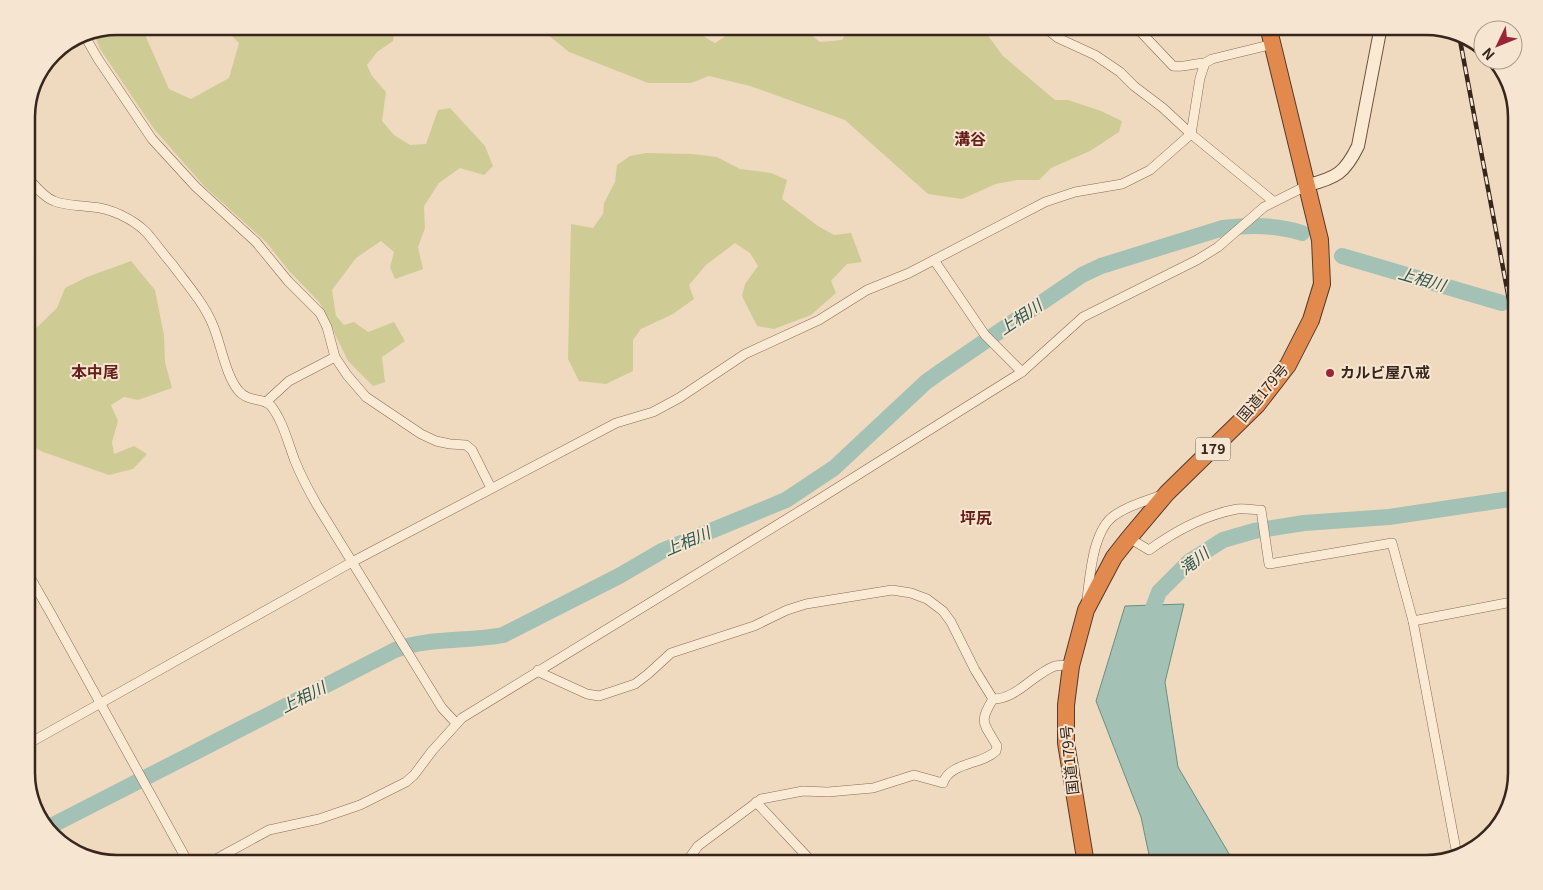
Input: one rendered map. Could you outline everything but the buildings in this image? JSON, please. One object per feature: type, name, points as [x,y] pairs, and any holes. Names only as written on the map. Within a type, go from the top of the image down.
[{"type":"highway","name":"国道179号","points":[[1084,855],[1066,744],[1066,705],[1071,666],[1086,610],[1114,556],[1167,493],[1257,405],[1288,366],[1311,320],[1322,284],[1320,240],[1270,35]]},
{"type":"street","points":[[1054,35],[1109,64],[1274,201]]},
{"type":"street","points":[[1144,35],[1173,66],[1178,67],[1194,63],[1205,64]]},
{"type":"street","points":[[223,855],[269,830],[319,819],[377,798],[406,782],[414,775],[456,723],[466,715],[821,498],[1022,372],[1083,317],[1197,260],[1218,247],[1274,201],[1295,193],[1308,185],[1325,181],[1337,175],[1350,163],[1358,146],[1379,35]]},
{"type":"street","points":[[87,41],[152,139],[196,187],[256,242],[288,281],[320,313],[327,327],[335,357],[346,375],[366,397],[421,434],[436,441],[450,444],[466,444],[472,450],[491,488]]},
{"type":"street","points":[[35,740],[352,562],[491,488],[616,423],[653,412],[679,398],[746,354],[819,320],[866,290],[909,273],[1045,202],[1075,192],[1122,184],[1150,170],[1191,134],[1200,78],[1205,64],[1212,59],[1273,44]]},
{"type":"street","points":[[35,184],[53,201],[113,212],[134,223],[145,232],[196,296],[212,324],[226,366],[237,390],[244,397],[254,401],[266,402],[270,405],[280,422],[299,470],[317,505],[442,708],[456,723]]},
{"type":"street","points":[[934,260],[984,335],[1022,372]]},
{"type":"street","points":[[266,402],[289,381],[335,357]]},
{"type":"street","points":[[1086,610],[1091,566],[1100,534],[1112,516],[1127,507],[1167,493]]},
{"type":"street","points":[[1129,538],[1149,550],[1171,534],[1209,517],[1239,509],[1261,510],[1269,564],[1392,542],[1413,620],[1456,849]]},
{"type":"street","points":[[35,586],[184,855]]},
{"type":"street","points":[[538,670],[587,694],[599,696],[635,684],[671,653],[754,626],[787,610],[806,604],[892,590],[911,593],[927,599],[943,611],[951,622],[979,678],[992,699]]},
{"type":"street","points":[[1413,620],[1508,603]]},
{"type":"street","points":[[992,699],[998,699],[1017,691],[1055,666],[1071,666]]},
{"type":"street","points":[[691,855],[698,846],[756,802],[771,797],[803,791],[828,792],[874,788],[914,775],[943,783],[948,774],[991,756],[996,751],[996,746],[983,719],[984,713],[992,699]]},
{"type":"street","points":[[756,802],[806,855]]},
{"type":"shaded area","points":[[117,35],[145,35],[169,89],[191,99],[229,78],[239,43],[231,35],[394,35],[393,41],[377,52],[367,65],[372,76],[386,92],[382,121],[394,135],[410,145],[426,144],[438,110],[450,108],[485,146],[493,166],[484,175],[460,168],[439,183],[424,206],[425,228],[418,247],[423,269],[395,279],[390,267],[394,252],[381,241],[356,258],[332,290],[336,316],[344,325],[354,322],[368,332],[394,322],[405,341],[382,357],[385,382],[373,386],[348,361],[320,303],[290,272],[266,242],[205,187],[154,129],[100,49],[96,38]]},
{"type":"shaded area","points":[[548,35],[701,35],[715,43],[727,35],[811,35],[820,42],[842,40],[845,35],[988,35],[1003,56],[1055,100],[1068,100],[1101,111],[1122,121],[1119,132],[1090,151],[1051,168],[1039,180],[1017,180],[996,184],[962,199],[928,194],[845,120],[750,86],[709,76],[691,83],[648,83],[569,52]]},
{"type":"shaded area","points":[[646,153],[692,154],[717,157],[740,169],[771,173],[787,180],[782,199],[818,226],[834,235],[851,233],[862,262],[847,264],[831,281],[836,293],[811,315],[774,329],[757,326],[742,296],[745,284],[758,266],[750,253],[735,243],[706,265],[689,285],[694,299],[673,314],[641,329],[633,340],[633,371],[606,384],[579,381],[568,359],[571,224],[593,228],[603,214],[604,203],[615,182],[617,165],[630,156]]},
{"type":"shaded area","points":[[131,261],[155,290],[164,335],[165,362],[172,388],[138,400],[124,397],[111,405],[118,421],[112,442],[114,454],[134,446],[147,454],[133,469],[109,475],[35,448],[35,329],[57,308],[65,288],[87,277]]},
{"type":"shaded area","points":[[1184,604],[1165,682],[1178,767],[1230,855],[1149,855],[1141,817],[1096,701],[1125,606]]},
{"type":"waterway","name":"上相川","points":[[53,825],[395,650],[435,641],[503,635],[619,576],[662,551],[786,500],[834,468],[926,382],[1082,275],[1101,266],[1223,228],[1263,226],[1283,228],[1302,233]]},
{"type":"waterway","name":"上相川","points":[[1342,256],[1502,303]]},
{"type":"waterway","name":"滝川","points":[[1146,626],[1159,592],[1190,561],[1223,540],[1254,531],[1304,523],[1389,517],[1508,499]]},
{"type":"railway","points":[[1460,43],[1508,294]]},
{"type":"place","name":"カルビ屋八戒","points":[[1330,373]]},
{"type":"district","name":"溝谷","points":[[970,139]]},
{"type":"district","name":"本中尾","points":[[95,372]]},
{"type":"district","name":"坪尻","points":[[976,518]]}]
